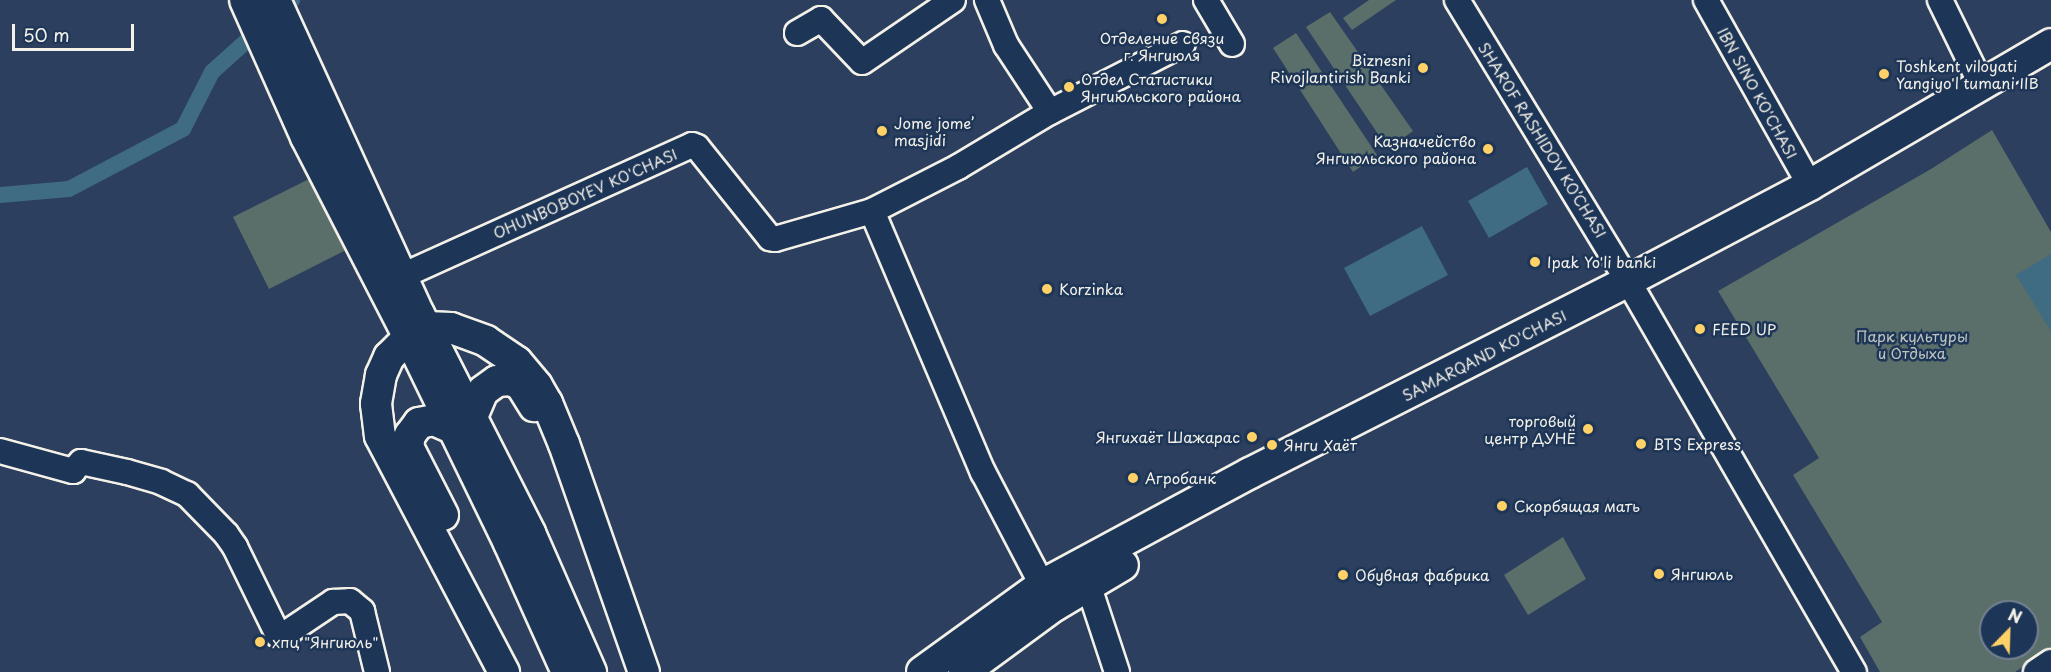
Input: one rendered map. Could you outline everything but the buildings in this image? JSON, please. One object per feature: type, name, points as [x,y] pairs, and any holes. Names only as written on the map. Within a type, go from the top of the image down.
[{"type":"main road","points":[[245,0],[293,76],[402,276],[418,332]]},
{"type":"main road","points":[[275,0],[293,76],[519,538],[591,672]]},
{"type":"main road","name":"SAMARQAND KO'CHASI","points":[[922,672],[1042,585],[1251,473],[1821,192],[1985,92],[2051,44]]},
{"type":"main road","name":"SAMARQAND KO'CHASI","points":[[964,672],[1088,584],[1632,287],[1810,185],[1985,92],[2051,60]]},
{"type":"main road","points":[[504,672],[380,436],[375,404],[381,375],[389,357],[418,332],[451,328],[491,344],[517,362],[537,386],[547,403],[564,444],[644,672]]},
{"type":"main road","points":[[462,423],[489,385],[497,381],[511,381],[525,389],[572,506],[626,672]]},
{"type":"main road","points":[[462,423],[434,420],[419,423],[410,435],[408,447],[524,672]]},
{"type":"main road","points":[[519,538],[567,672]]},
{"type":"street","points":[[797,33],[821,19],[862,62],[953,0]]},
{"type":"street","points":[[987,0],[1006,45],[1050,112]]},
{"type":"street","points":[[1206,0],[1232,44]]},
{"type":"street","name":"SHAROF RASHIDOV KO’CHASI","points":[[1457,0],[1632,287],[1854,672]]},
{"type":"street","name":"IBN SINO KO'CHASI","points":[[1706,0],[1810,185]]},
{"type":"street","points":[[1940,0],[1985,92]]},
{"type":"street","name":"OHUNBOBOYEV KO'CHASI","points":[[402,276],[692,145],[697,147],[770,238],[776,239],[872,211],[958,167],[1050,112],[1183,44]]},
{"type":"street","points":[[872,211],[982,472],[1042,585]]},
{"type":"street","points":[[0,451],[73,471],[81,462],[161,482],[187,494],[226,534],[278,635],[285,634],[333,602],[350,601],[362,611],[377,672]]},
{"type":"street","points":[[1088,584],[1117,672]]},
{"type":"street","points":[[2036,672],[2051,662]]},
{"type":"green space","points":[[1369,0],[1396,0],[1352,30],[1343,18]]},
{"type":"green space","points":[[1330,12],[1413,131],[1388,149],[1306,27]]},
{"type":"green space","points":[[1296,33],[1377,155],[1353,172],[1273,48]]},
{"type":"green space","name":"Парк культуры и Отдыха","points":[[1992,130],[2051,232],[2051,648],[2039,656],[2039,600],[1979,600],[1979,660],[2033,660],[2015,672],[1880,672],[1860,637],[1882,622],[1793,475],[1819,458],[1718,291],[1931,169]]},
{"type":"green space","points":[[309,179],[346,250],[269,289],[233,217]]},
{"type":"green space","points":[[1563,537],[1586,579],[1528,615],[1504,575]]},
{"type":"water","points":[[1527,167],[1548,204],[1489,238],[1468,201]]},
{"type":"water","points":[[1422,226],[1448,275],[1370,316],[1344,268]]},
{"type":"water","points":[[2051,254],[2051,331],[2016,275]]},
{"type":"waterway","points":[[0,195],[69,189],[183,129],[212,72],[292,0]]},
{"type":"place","name":"Отделение связи г. Янгиюля","points":[[1162,19]]},
{"type":"place","name":"Biznesni Rivojlantirish Banki","points":[[1423,68]]},
{"type":"place","name":"Toshkent viloyati Yangiyo'l tumani IIB","points":[[1884,74]]},
{"type":"place","name":"Отдел Статистики Янгиюльского района","points":[[1069,87]]},
{"type":"place","name":"Jome jome’ masjidi","points":[[882,131]]},
{"type":"place","name":"Казначейство Янгиюльского района","points":[[1488,149]]},
{"type":"place","name":"Ipak Yo'li banki","points":[[1535,262]]},
{"type":"place","name":"Korzinka","points":[[1047,289]]},
{"type":"place","name":"FEED UP","points":[[1700,329]]},
{"type":"place","name":"торговый центр ДУНЁ","points":[[1588,429]]},
{"type":"place","name":"Янгихаёт Шажарас","points":[[1252,437]]},
{"type":"place","name":"BTS Express","points":[[1641,444]]},
{"type":"place","name":"Янги Хаёт","points":[[1272,445]]},
{"type":"place","name":"Агробанк","points":[[1133,478]]},
{"type":"place","name":"Скорбящая мать","points":[[1502,506]]},
{"type":"place","name":"Янгиюль","points":[[1659,574]]},
{"type":"place","name":"Обувная фабрика","points":[[1343,575]]},
{"type":"place","name":"хпц \"Янгиюль\"","points":[[260,642]]}]
